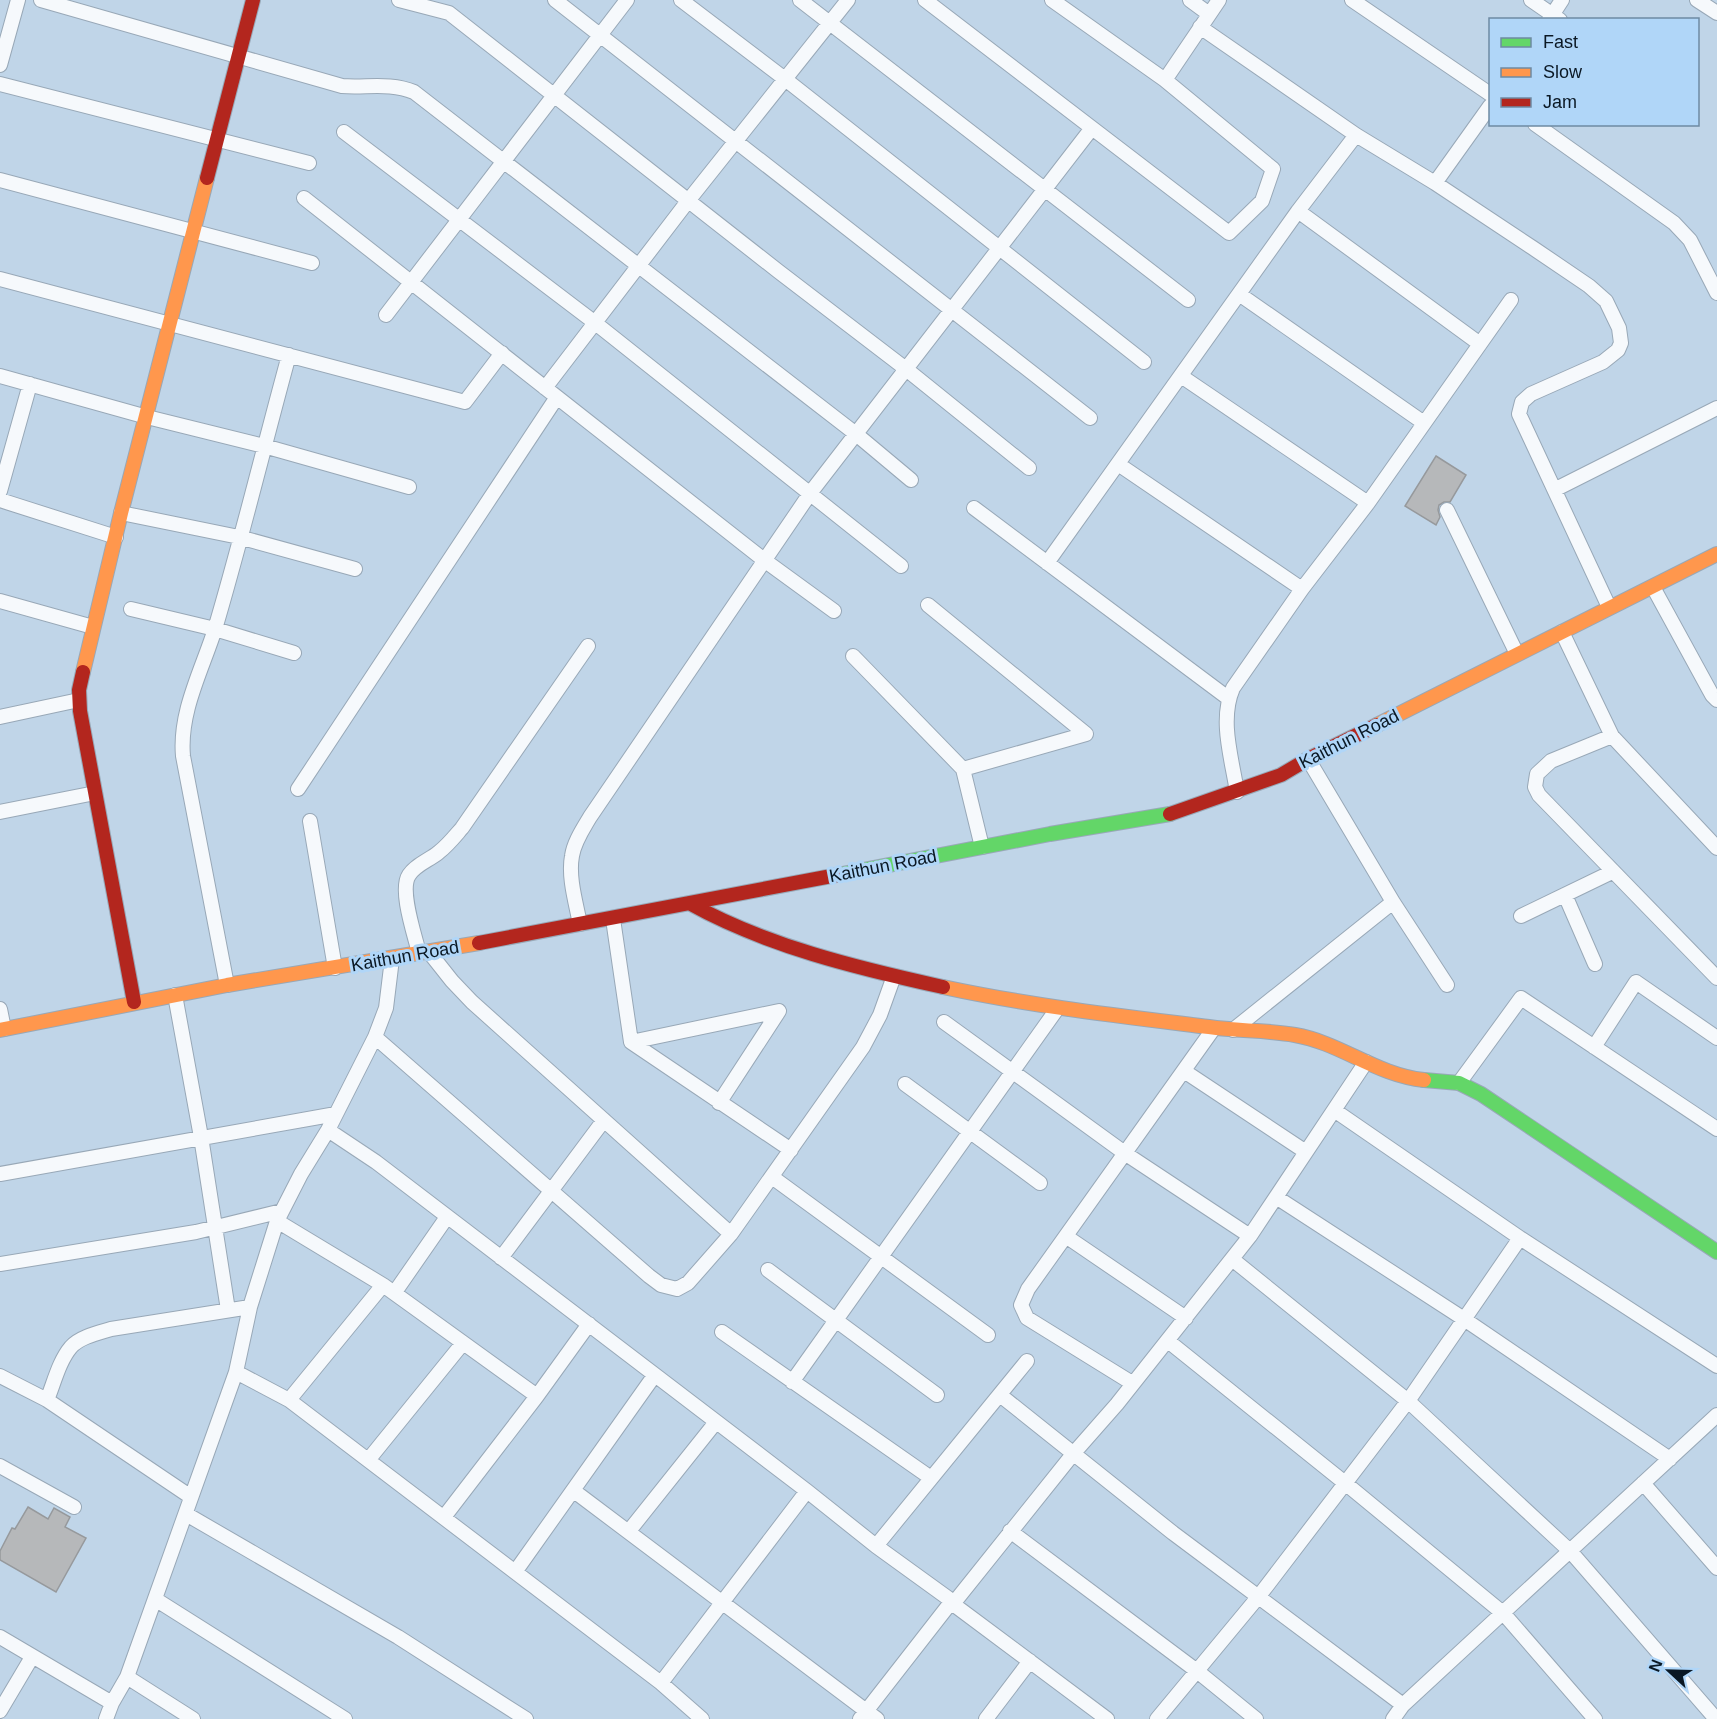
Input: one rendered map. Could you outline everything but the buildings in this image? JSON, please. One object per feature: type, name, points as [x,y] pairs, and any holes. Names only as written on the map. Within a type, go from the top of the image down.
[{"type":"street","points":[[0,65],[18,0]]},
{"type":"street","points":[[41,0],[342,86],[384,85],[405,88],[422,97],[856,434],[911,480]]},
{"type":"street","points":[[134,1002],[79,700],[81,675],[253,0]]},
{"type":"street","points":[[399,0],[449,13],[906,369],[1029,468]]},
{"type":"street","points":[[555,0],[1090,418]]},
{"type":"street","points":[[386,315],[627,0]]},
{"type":"street","points":[[681,0],[785,79],[1144,362]]},
{"type":"street","points":[[800,0],[1188,300]]},
{"type":"street","points":[[545,388],[638,265],[848,0]]},
{"type":"street","points":[[925,0],[1229,233],[1262,201],[1273,169],[1165,80],[1052,0]]},
{"type":"street","points":[[1190,0],[1209,14]]},
{"type":"street","points":[[1165,80],[1219,0]]},
{"type":"street","points":[[1352,0],[1489,93]]},
{"type":"street","points":[[1531,0],[1554,18],[1562,0]]},
{"type":"street","points":[[1697,0],[1717,13]]},
{"type":"street","points":[[1200,27],[1356,135],[1435,183],[1589,286],[1606,301],[1619,328],[1621,343],[1618,350],[1611,356],[1531,394],[1520,407],[1519,414],[1610,607]]},
{"type":"street","points":[[0,84],[309,163]]},
{"type":"street","points":[[1435,183],[1489,109]]},
{"type":"street","points":[[1538,126],[1674,223],[1690,240],[1717,293]]},
{"type":"street","points":[[580,924],[571,869],[572,857],[579,836],[811,492],[1092,128]]},
{"type":"street","points":[[345,132],[594,322],[811,492],[901,566]]},
{"type":"street","points":[[1047,563],[1298,211],[1356,135]]},
{"type":"street","points":[[0,180],[312,263]]},
{"type":"street","points":[[304,198],[764,560],[834,611]]},
{"type":"street","points":[[1298,211],[1480,344]]},
{"type":"street","points":[[0,279],[465,402],[502,353]]},
{"type":"street","points":[[1239,294],[1424,423]]},
{"type":"street","points":[[1237,792],[1227,725],[1228,698],[1238,679],[1302,589],[1368,503],[1511,300]]},
{"type":"street","points":[[227,985],[182,745],[184,724],[215,629],[289,355]]},
{"type":"street","points":[[0,376],[147,417],[264,446],[409,488]]},
{"type":"street","points":[[1181,376],[1368,503]]},
{"type":"street","points":[[0,491],[30,384]]},
{"type":"street","points":[[298,789],[557,397]]},
{"type":"street","points":[[1556,489],[1717,408]]},
{"type":"street","points":[[1118,464],[1302,589]]},
{"type":"street","points":[[0,500],[116,537]]},
{"type":"street","points":[[974,508],[1228,698]]},
{"type":"street","points":[[1447,510],[1517,654]]},
{"type":"street","points":[[121,513],[239,537],[355,569]]},
{"type":"street","name":"Kaithun Road","points":[[2,1030],[134,1002],[613,919],[982,847],[1172,814],[1281,774],[1717,554]]},
{"type":"street","points":[[1653,587],[1717,700]]},
{"type":"street","points":[[0,601],[93,627]]},
{"type":"street","points":[[928,605],[1086,734],[963,769]]},
{"type":"street","points":[[131,609],[215,629],[294,653]]},
{"type":"street","points":[[1562,632],[1612,736],[1717,848]]},
{"type":"street","points":[[588,646],[462,828],[441,851],[409,876],[406,895],[424,953],[472,1002],[731,1234]]},
{"type":"street","points":[[854,656],[963,769],[982,847]]},
{"type":"street","points":[[0,717],[79,700]]},
{"type":"street","points":[[1612,736],[1551,762],[1541,769],[1534,780],[1535,787],[1539,795],[1612,872],[1717,978]]},
{"type":"street","points":[[1308,759],[1393,902],[1447,985]]},
{"type":"street","points":[[0,812],[95,793]]},
{"type":"street","points":[[310,821],[335,968]]},
{"type":"street","points":[[1521,916],[1612,872]]},
{"type":"street","points":[[1565,895],[1595,964]]},
{"type":"street","points":[[1233,1030],[1393,902]]},
{"type":"street","points":[[689,903],[718,920],[760,937],[894,976],[1058,1009],[1214,1028],[1295,1035],[1318,1041],[1407,1078],[1459,1083],[1481,1094],[1717,1252]]},
{"type":"street","points":[[613,919],[631,1042],[791,1150]]},
{"type":"street","points":[[106,1719],[127,1677],[236,1372],[250,1307],[280,1216],[301,1174],[328,1130],[375,1037],[386,1008],[392,959]]},
{"type":"street","points":[[375,1037],[649,1276],[661,1285],[671,1288],[682,1287],[731,1234],[863,1047],[880,1015],[894,976]]},
{"type":"street","points":[[1594,1047],[1636,982],[1717,1038]]},
{"type":"street","points":[[175,995],[201,1137],[228,1310]]},
{"type":"street","points":[[1459,1083],[1521,998],[1717,1130]]},
{"type":"street","points":[[0,1009],[2,1030]]},
{"type":"street","points":[[792,1383],[969,1131],[1058,1009]]},
{"type":"street","points":[[631,1042],[779,1011],[719,1102]]},
{"type":"street","points":[[944,1022],[1126,1154],[1250,1236]]},
{"type":"street","points":[[1132,1383],[1027,1318],[1021,1305],[1028,1289],[1214,1028]]},
{"type":"street","points":[[574,1491],[723,1602],[868,1716],[952,1603],[1073,1454],[1117,1404],[1250,1236],[1366,1062]]},
{"type":"street","points":[[1184,1071],[1306,1152]]},
{"type":"street","points":[[905,1084],[1040,1183]]},
{"type":"street","points":[[1334,1110],[1520,1238],[1717,1366]]},
{"type":"street","points":[[0,1174],[336,1114]]},
{"type":"street","points":[[501,1258],[604,1120]]},
{"type":"street","points":[[328,1130],[376,1162],[876,1546],[1107,1719]]},
{"type":"street","points":[[772,1178],[988,1335]]},
{"type":"street","points":[[1276,1197],[1464,1319],[1670,1459]]},
{"type":"street","points":[[0,1264],[280,1216],[389,1288],[537,1396]]},
{"type":"street","points":[[289,1400],[389,1288],[447,1217]]},
{"type":"street","points":[[1067,1237],[1186,1318]]},
{"type":"street","points":[[1157,1719],[1259,1596],[1408,1401],[1520,1238]]},
{"type":"street","points":[[1232,1259],[1408,1401],[1571,1552],[1716,1719]]},
{"type":"street","points":[[768,1270],[937,1395]]},
{"type":"street","points":[[48,1400],[61,1365],[72,1346],[88,1336],[111,1329],[250,1307]]},
{"type":"street","points":[[444,1517],[589,1324]]},
{"type":"street","points":[[722,1332],[931,1478]]},
{"type":"street","points":[[1168,1341],[1504,1614],[1595,1719]]},
{"type":"street","points":[[369,1460],[463,1343]]},
{"type":"street","points":[[876,1546],[1027,1361]]},
{"type":"street","points":[[236,1372],[289,1400],[661,1683],[702,1719]]},
{"type":"street","points":[[0,1376],[48,1400],[190,1497]]},
{"type":"street","points":[[515,1572],[654,1376]]},
{"type":"street","points":[[1000,1395],[1173,1533],[1403,1705]]},
{"type":"street","points":[[1393,1719],[1403,1705],[1717,1417]]},
{"type":"street","points":[[629,1531],[716,1422]]},
{"type":"street","points":[[0,1466],[74,1507]]},
{"type":"street","points":[[1643,1484],[1717,1568]]},
{"type":"street","points":[[661,1683],[807,1491]]},
{"type":"street","points":[[186,1514],[398,1637],[526,1719]]},
{"type":"street","points":[[1010,1531],[1197,1671],[1256,1719]]},
{"type":"street","points":[[155,1599],[345,1719]]},
{"type":"street","points":[[0,1637],[112,1703]]},
{"type":"street","points":[[0,1711],[32,1657]]},
{"type":"street","points":[[986,1719],[1030,1661]]},
{"type":"street","points":[[127,1677],[193,1719]]},
{"type":"traffic: fast","points":[[837,875],[1050,834],[1170,814]]},
{"type":"traffic: fast","points":[[1424,1080],[1459,1083],[1481,1094],[1717,1252]]},
{"type":"traffic: slow","points":[[83,672],[121,513],[207,178]]},
{"type":"traffic: slow","points":[[1377,725],[1717,554]]},
{"type":"traffic: slow","points":[[0,1030],[227,985],[479,943]]},
{"type":"traffic: slow","points":[[943,987],[1076,1010],[1295,1035],[1328,1045],[1390,1072],[1424,1080]]},
{"type":"traffic: jam","points":[[207,178],[253,0]]},
{"type":"traffic: jam","points":[[83,672],[79,690],[80,711],[134,1002]]},
{"type":"traffic: jam","points":[[1170,814],[1281,775],[1377,725]]},
{"type":"traffic: jam","points":[[479,943],[837,875]]},
{"type":"traffic: jam","points":[[689,903],[749,932],[813,954],[943,987]]}]
